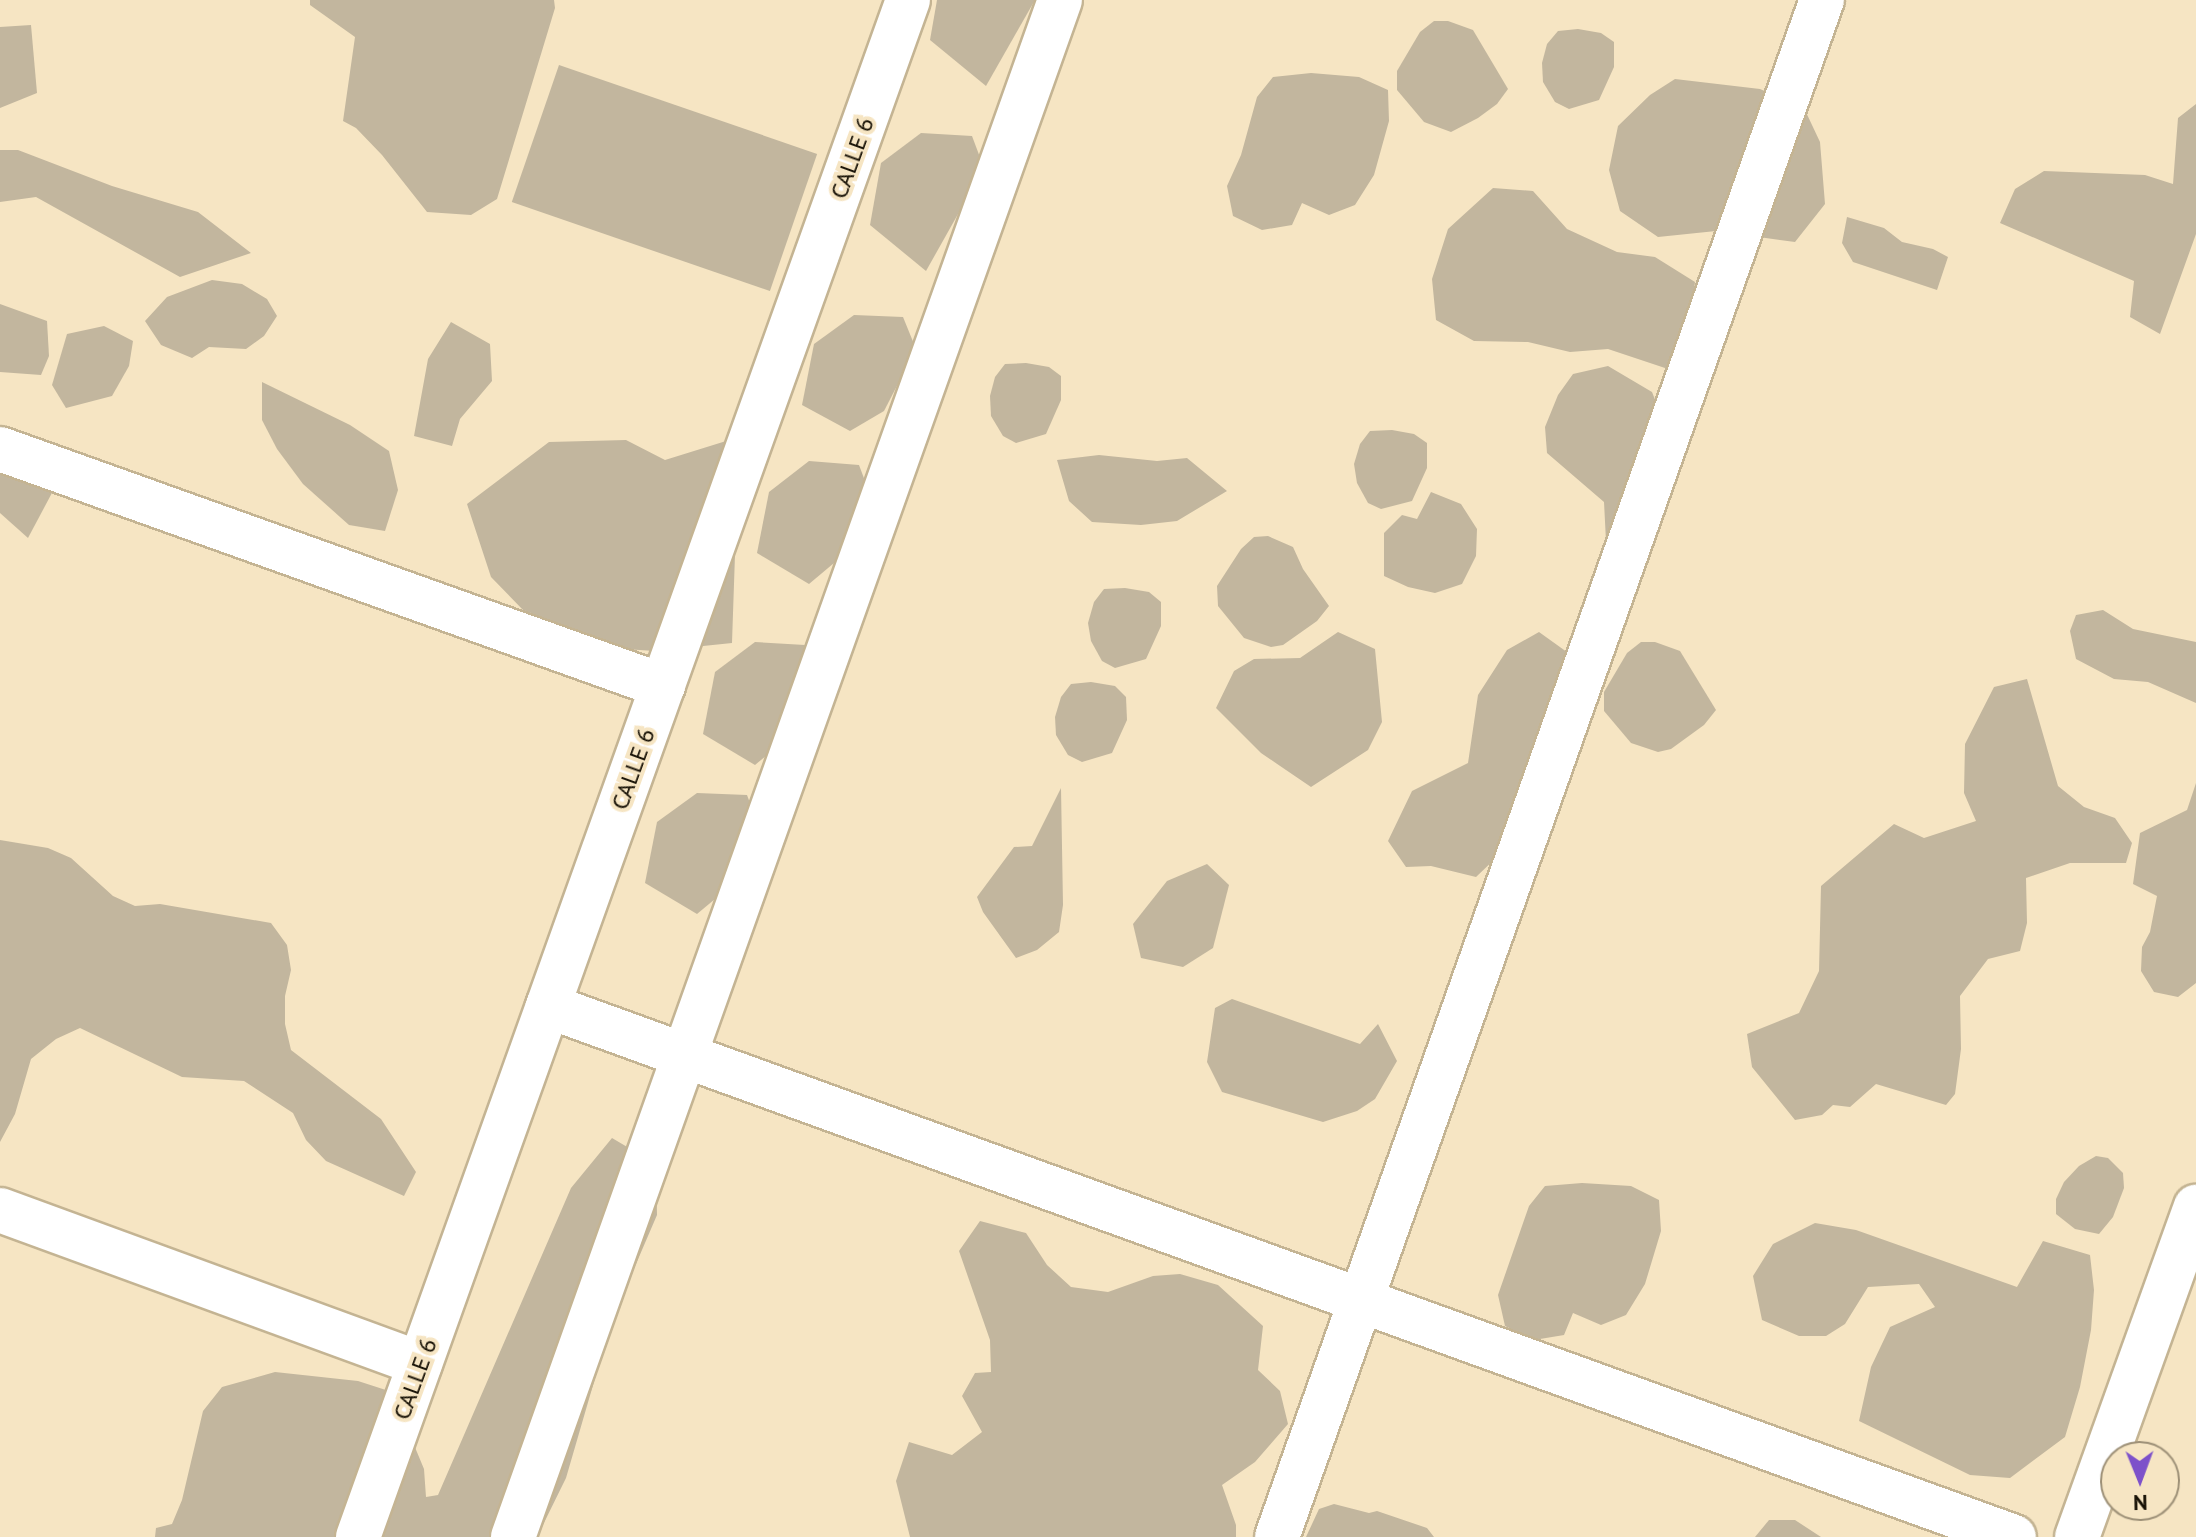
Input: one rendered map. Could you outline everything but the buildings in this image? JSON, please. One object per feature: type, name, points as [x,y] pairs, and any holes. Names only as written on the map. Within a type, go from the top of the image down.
[{"type":"street","name":"CALLE 6","points":[[358,1537],[908,0]]},
{"type":"street","points":[[513,1537],[1060,0]]},
{"type":"street","points":[[1277,1537],[1822,0]]},
{"type":"street","points":[[0,449],[663,686]]},
{"type":"street","points":[[548,1006],[2014,1537]]},
{"type":"street","points":[[0,1210],[420,1364]]},
{"type":"street","points":[[2077,1537],[2194,1221]]},
{"type":"shaded area","points":[[310,0],[554,0],[555,8],[497,199],[471,215],[427,212],[382,155],[356,128],[343,121],[355,37],[310,5]]},
{"type":"shaded area","points":[[937,0],[1035,0],[986,86],[930,40]]},
{"type":"shaded area","points":[[1434,21],[1448,21],[1473,30],[1508,89],[1497,104],[1451,132],[1424,122],[1397,90],[1397,71],[1420,32]]},
{"type":"shaded area","points":[[31,25],[37,93],[0,108],[0,27]]},
{"type":"shaded area","points":[[1578,29],[1601,33],[1614,42],[1614,67],[1599,100],[1569,109],[1555,102],[1543,82],[1542,63],[1547,44],[1558,31]]},
{"type":"shaded area","points":[[559,65],[817,154],[770,291],[512,202]]},
{"type":"shaded area","points":[[1311,73],[1359,77],[1388,90],[1389,121],[1374,175],[1355,205],[1329,215],[1302,203],[1292,225],[1262,230],[1233,216],[1227,186],[1241,155],[1257,97],[1273,77]]},
{"type":"shaded area","points":[[1675,79],[1760,89],[1804,108],[1820,142],[1825,204],[1795,242],[1716,231],[1658,237],[1620,211],[1609,170],[1618,126],[1650,95]]},
{"type":"shaded area","points":[[2196,104],[2196,234],[2160,334],[2130,317],[2134,281],[2000,223],[2015,189],[2044,171],[2145,175],[2173,184],[2178,118]]},
{"type":"shaded area","points":[[921,133],[972,136],[984,168],[926,271],[870,225],[881,163]]},
{"type":"shaded area","points":[[0,150],[18,150],[112,186],[198,212],[251,253],[180,277],[36,197],[0,202]]},
{"type":"shaded area","points":[[1493,188],[1533,191],[1567,229],[1617,252],[1655,257],[1695,282],[1689,338],[1668,369],[1608,349],[1570,352],[1528,342],[1474,341],[1436,320],[1432,279],[1448,229]]},
{"type":"shaded area","points":[[1847,217],[1884,228],[1902,242],[1933,249],[1948,257],[1937,290],[1853,262],[1842,243]]},
{"type":"shaded area","points":[[212,280],[242,284],[267,299],[277,316],[264,336],[246,349],[209,347],[192,358],[161,345],[145,321],[167,297]]},
{"type":"shaded area","points":[[0,304],[47,321],[49,356],[41,375],[0,372]]},
{"type":"shaded area","points":[[854,315],[903,317],[916,349],[884,411],[850,431],[802,405],[814,344]]},
{"type":"shaded area","points":[[451,322],[490,344],[492,381],[460,419],[452,446],[414,436],[428,359]]},
{"type":"shaded area","points":[[104,326],[133,341],[129,366],[112,396],[66,408],[52,385],[67,334]]},
{"type":"shaded area","points":[[1026,363],[1049,367],[1061,376],[1061,400],[1046,434],[1016,443],[1003,436],[991,416],[990,396],[995,377],[1005,364]]},
{"type":"shaded area","points":[[1608,366],[1652,392],[1677,455],[1652,537],[1606,541],[1604,502],[1547,453],[1545,427],[1558,395],[1573,374]]},
{"type":"shaded area","points":[[262,382],[350,425],[389,451],[398,490],[385,531],[349,525],[303,484],[277,449],[262,420]]},
{"type":"shaded area","points":[[1392,430],[1414,434],[1427,443],[1427,468],[1412,501],[1381,509],[1368,503],[1357,483],[1354,464],[1360,444],[1370,431]]},
{"type":"shaded area","points":[[739,437],[732,643],[655,651],[624,649],[523,610],[491,577],[467,504],[549,442],[626,440],[665,460]]},
{"type":"shaded area","points":[[1099,455],[1157,461],[1187,458],[1227,491],[1177,521],[1141,525],[1092,522],[1069,501],[1057,460]]},
{"type":"shaded area","points":[[809,461],[859,465],[871,497],[840,558],[809,584],[757,553],[769,492]]},
{"type":"shaded area","points":[[0,465],[53,491],[28,538],[0,513]]},
{"type":"shaded area","points":[[1431,492],[1461,504],[1477,529],[1476,556],[1462,584],[1435,593],[1408,587],[1384,576],[1384,533],[1402,515],[1417,519]]},
{"type":"shaded area","points":[[1268,536],[1293,547],[1303,569],[1329,606],[1317,621],[1283,645],[1271,647],[1244,638],[1218,606],[1217,586],[1241,549],[1254,537]]},
{"type":"shaded area","points":[[1104,589],[1149,592],[1161,602],[1161,626],[1146,659],[1115,668],[1102,661],[1091,641],[1088,623],[1094,602]]},
{"type":"shaded area","points":[[2103,610],[2133,629],[2196,642],[2196,703],[2148,682],[2114,679],[2076,659],[2070,631],[2076,615]]},
{"type":"shaded area","points":[[1338,632],[1375,649],[1382,722],[1368,750],[1311,787],[1261,753],[1216,708],[1234,671],[1254,659],[1300,658]]},
{"type":"shaded area","points":[[1539,632],[1585,665],[1592,696],[1540,729],[1561,780],[1499,855],[1476,877],[1431,866],[1406,867],[1388,841],[1412,791],[1468,763],[1478,695],[1507,650]]},
{"type":"shaded area","points":[[755,642],[805,645],[818,678],[786,739],[755,765],[703,734],[715,672]]},
{"type":"shaded area","points":[[1641,642],[1655,642],[1680,651],[1716,710],[1704,725],[1671,749],[1658,752],[1631,743],[1604,711],[1604,692],[1627,653]]},
{"type":"shaded area","points":[[2027,679],[2058,786],[2084,807],[2115,818],[2132,843],[2126,863],[2070,863],[2026,878],[2027,923],[2020,951],[1988,959],[1960,996],[1961,1049],[1955,1094],[1946,1105],[1876,1084],[1850,1107],[1833,1105],[1822,1115],[1795,1120],[1752,1067],[1747,1034],[1799,1013],[1819,971],[1821,886],[1894,824],[1924,838],[1976,821],[1964,793],[1965,744],[1994,687]]},
{"type":"shaded area","points":[[1091,682],[1115,686],[1126,697],[1127,720],[1112,753],[1082,762],[1068,755],[1056,735],[1055,717],[1061,697],[1071,684]]},
{"type":"shaded area","points":[[2196,783],[2196,983],[2178,997],[2154,992],[2141,971],[2142,947],[2150,932],[2157,896],[2133,884],[2140,833],[2187,810]]},
{"type":"shaded area","points":[[1061,788],[1063,905],[1059,932],[1037,950],[1016,958],[983,912],[977,897],[1014,847],[1032,846]]},
{"type":"shaded area","points":[[697,793],[747,795],[759,827],[727,889],[697,914],[645,883],[657,822]]},
{"type":"shaded area","points":[[0,840],[48,848],[71,858],[113,896],[135,906],[160,904],[271,923],[287,945],[291,970],[285,996],[285,1024],[291,1050],[381,1119],[416,1172],[404,1196],[326,1161],[306,1140],[293,1113],[244,1081],[182,1077],[80,1028],[56,1039],[31,1059],[15,1114],[0,1142]]},
{"type":"shaded area","points":[[1207,864],[1229,885],[1213,948],[1183,967],[1141,958],[1133,924],[1167,881]]},
{"type":"shaded area","points":[[1232,999],[1360,1044],[1378,1024],[1397,1061],[1375,1099],[1357,1111],[1323,1122],[1222,1092],[1207,1062],[1215,1008]]},
{"type":"shaded area","points":[[612,1138],[656,1164],[657,1215],[612,1320],[566,1478],[537,1537],[155,1537],[156,1528],[172,1524],[182,1500],[203,1411],[222,1387],[275,1372],[358,1381],[392,1392],[424,1469],[426,1497],[438,1495],[571,1188]]},
{"type":"shaded area","points":[[2096,1156],[2108,1158],[2123,1173],[2124,1188],[2113,1217],[2099,1234],[2075,1229],[2056,1214],[2056,1199],[2064,1182],[2079,1166]]},
{"type":"shaded area","points":[[1582,1183],[1631,1186],[1659,1200],[1661,1231],[1645,1284],[1626,1315],[1601,1325],[1573,1313],[1564,1335],[1534,1340],[1505,1326],[1498,1295],[1529,1206],[1545,1186]]},
{"type":"shaded area","points":[[980,1221],[1026,1233],[1047,1265],[1071,1287],[1108,1292],[1153,1276],[1180,1274],[1218,1285],[1263,1326],[1258,1370],[1280,1391],[1288,1424],[1255,1462],[1222,1485],[1236,1525],[1236,1537],[910,1537],[896,1481],[909,1442],[952,1455],[982,1432],[962,1396],[975,1373],[991,1372],[990,1340],[959,1251]]},
{"type":"shaded area","points":[[1815,1223],[1856,1230],[2017,1287],[2043,1241],[2090,1255],[2094,1290],[2091,1330],[2080,1387],[2065,1437],[2010,1478],[1970,1475],[1859,1421],[1871,1367],[1890,1327],[1935,1307],[1919,1284],[1868,1287],[1845,1324],[1826,1336],[1799,1336],[1762,1320],[1753,1276],[1773,1244]]},
{"type":"shaded area","points":[[1334,1504],[1369,1513],[1377,1511],[1427,1528],[1434,1537],[1306,1537],[1319,1509]]},
{"type":"shaded area","points":[[1769,1520],[1795,1520],[1821,1537],[1755,1537]]}]
